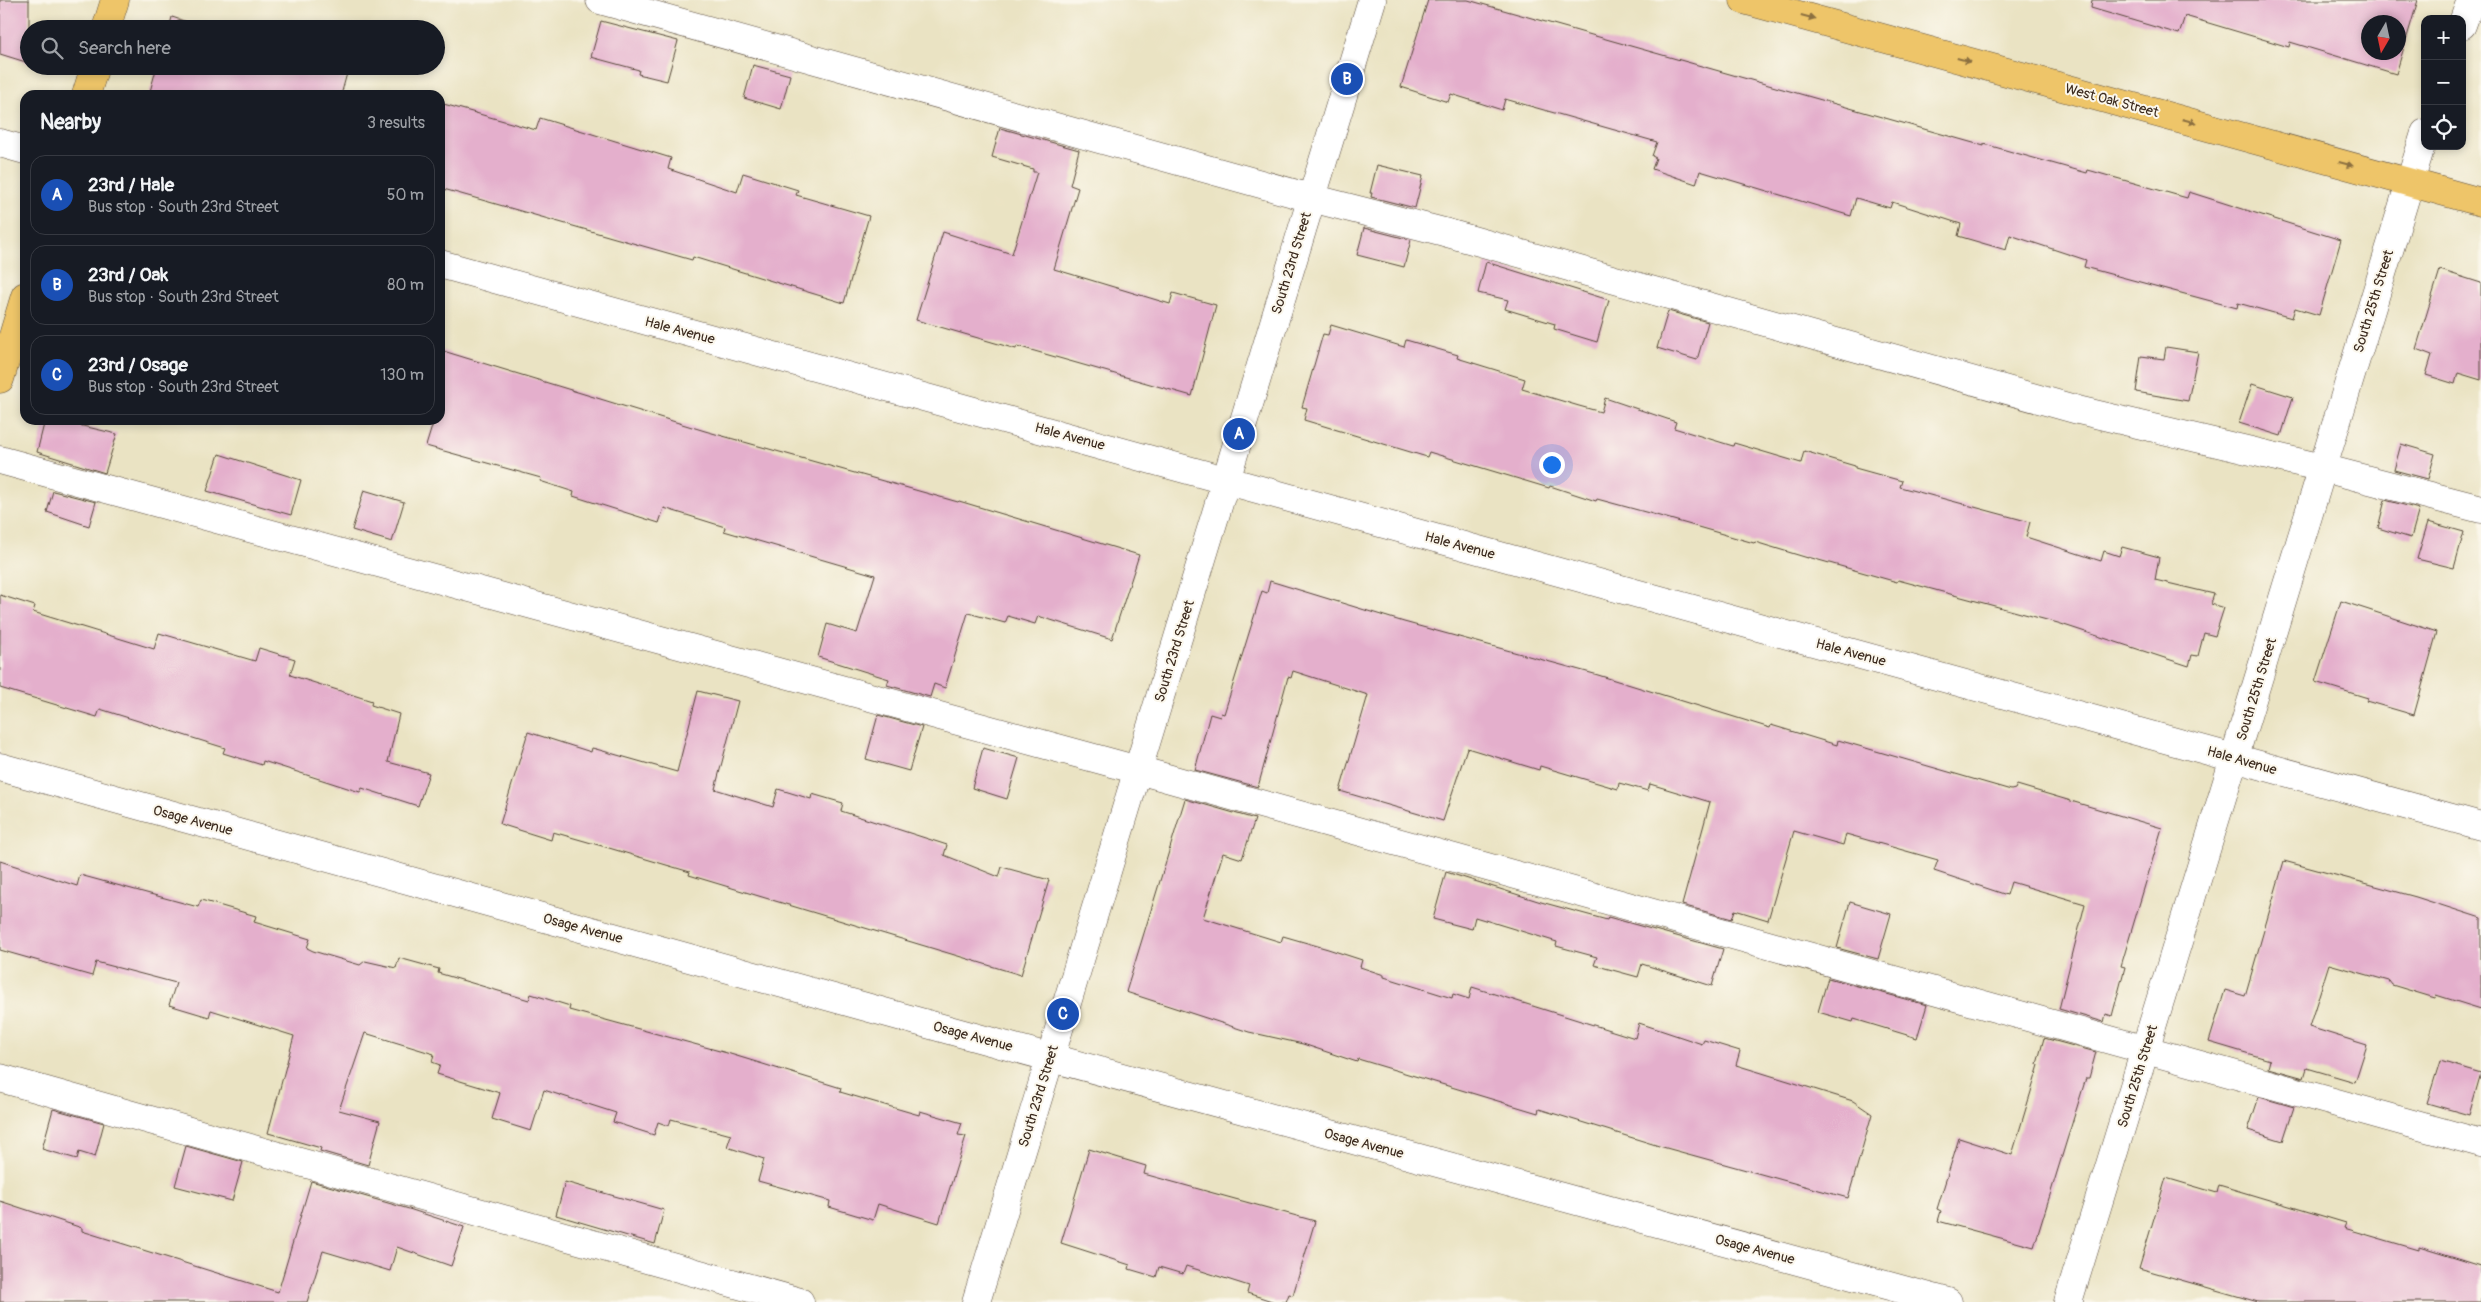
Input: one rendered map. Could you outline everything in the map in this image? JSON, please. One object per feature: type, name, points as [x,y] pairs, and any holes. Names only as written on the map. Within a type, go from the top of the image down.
[{"type":"main road","points":[[109,20],[115,0]]},
{"type":"main road","name":"West Oak Street","points":[[1744,0],[2481,202]]},
{"type":"main road","points":[[88,90],[92,75]]},
{"type":"main road","points":[[0,379],[20,313]]},
{"type":"street","points":[[600,0],[1311,198],[1454,234],[2078,410],[2323,468],[2481,509]]},
{"type":"street","name":"South 23rd Street","points":[[976,1302],[1372,0]]},
{"type":"street","points":[[2466,15],[2471,0]]},
{"type":"street","points":[[0,143],[20,149]]},
{"type":"street","name":"South 25th Street","points":[[2068,1302],[2421,145]]},
{"type":"street","name":"Hale Avenue","points":[[445,265],[1165,462],[1225,481],[2481,826]]},
{"type":"street","points":[[0,460],[1138,770],[2481,1143]]},
{"type":"street","name":"Osage Avenue","points":[[0,767],[1049,1057],[1948,1302]]},
{"type":"street","points":[[0,1078],[800,1302]]},
{"type":"building","points":[[0,0],[29,0],[29,20],[20,20],[20,60],[0,54]]},
{"type":"building","points":[[1428,0],[1468,0],[1984,146],[1984,144],[2087,173],[2088,170],[2187,198],[2189,192],[2341,240],[2319,315],[2295,308],[2292,318],[2238,303],[2237,308],[2084,267],[2086,260],[2010,235],[2006,250],[1958,236],[1961,224],[1892,202],[1890,208],[1856,198],[1851,216],[1700,171],[1696,184],[1652,169],[1656,158],[1652,156],[1657,142],[1505,99],[1502,110],[1451,94],[1448,102],[1401,87]]},
{"type":"building","points":[[2092,0],[2418,0],[2406,40],[2406,15],[2361,15],[2361,60],[2400,60],[2396,74],[2290,42],[2289,47],[2185,16],[2179,34],[2091,8]]},
{"type":"building","points":[[601,21],[678,41],[667,81],[638,74],[639,70],[591,57]]},
{"type":"building","points":[[753,65],[790,75],[781,109],[744,98]]},
{"type":"building","points":[[155,75],[347,75],[342,90],[150,90]]},
{"type":"building","points":[[445,104],[536,130],[540,118],[671,158],[668,169],[737,192],[743,173],[798,190],[796,195],[869,216],[844,303],[693,257],[692,260],[445,189]]},
{"type":"building","points":[[1000,128],[1079,150],[1070,185],[1078,188],[1054,269],[1170,304],[1173,293],[1216,305],[1192,396],[1017,346],[1016,349],[916,320],[943,232],[1012,254],[1037,172],[1033,172],[1033,169],[992,157]]},
{"type":"building","points":[[1377,165],[1423,176],[1415,208],[1371,197],[1372,193],[1370,193]]},
{"type":"building","points":[[1364,228],[1411,240],[1404,267],[1357,255]]},
{"type":"building","points":[[1486,262],[1609,300],[1597,342],[1554,329],[1555,324],[1505,309],[1508,300],[1478,293]]},
{"type":"building","points":[[2440,270],[2481,283],[2481,380],[2458,373],[2455,384],[2426,375],[2432,355],[2416,349]]},
{"type":"building","points":[[1668,311],[1708,322],[1697,360],[1657,348]]},
{"type":"building","points":[[1331,325],[1404,347],[1406,340],[1458,355],[1457,358],[1525,379],[1522,389],[1601,412],[1605,398],[1676,422],[1674,428],[1733,446],[1734,443],[1801,463],[1804,451],[1855,466],[1855,468],[1902,481],[1900,487],[2030,522],[2026,537],[2101,561],[2104,551],[2119,556],[2122,547],[2159,557],[2155,580],[2214,594],[2211,604],[2224,608],[2215,636],[2204,633],[2198,656],[2192,655],[2189,666],[2058,623],[1898,580],[1897,582],[1597,499],[1596,501],[1429,452],[1427,457],[1304,420],[1307,408],[1302,407],[1323,334],[1328,335]]},
{"type":"building","points":[[2166,347],[2198,352],[2188,401],[2136,392],[2141,356],[2164,359]]},
{"type":"building","points":[[445,352],[705,431],[959,501],[1139,555],[1112,639],[1038,616],[1035,624],[1008,616],[1005,623],[968,613],[945,688],[934,684],[930,697],[887,685],[889,679],[818,657],[827,624],[857,633],[875,575],[724,531],[725,527],[664,508],[659,523],[573,496],[574,492],[540,481],[541,478],[426,446],[432,425],[445,425]]},
{"type":"building","points":[[2252,384],[2293,397],[2281,436],[2239,423]]},
{"type":"building","points":[[44,425],[78,425],[117,434],[105,473],[37,452]]},
{"type":"building","points":[[2401,444],[2435,454],[2428,479],[2394,470]]},
{"type":"building","points":[[219,454],[301,480],[291,515],[207,491]]},
{"type":"building","points":[[364,490],[404,502],[392,542],[352,530]]},
{"type":"building","points":[[53,491],[96,502],[89,526],[47,512]]},
{"type":"building","points":[[2385,500],[2419,509],[2411,538],[2378,528]]},
{"type":"building","points":[[2428,522],[2464,532],[2454,568],[2417,559]]},
{"type":"building","points":[[1270,581],[1404,622],[1598,675],[1770,728],[1771,725],[1837,745],[1838,740],[2011,790],[2015,789],[2017,785],[2162,828],[2121,966],[2125,967],[2112,1016],[2106,1014],[2104,1022],[2059,1009],[2085,904],[2011,882],[2007,895],[1934,871],[1938,860],[1846,834],[1843,845],[1794,831],[1768,920],[1735,910],[1732,919],[1682,905],[1710,802],[1650,784],[1648,791],[1619,783],[1618,789],[1540,766],[1539,770],[1467,748],[1443,821],[1340,791],[1368,695],[1293,671],[1291,678],[1288,677],[1258,787],[1195,770],[1210,714],[1220,717],[1221,713],[1224,714],[1262,591],[1267,593]]},
{"type":"building","points":[[0,595],[35,606],[33,612],[154,649],[159,633],[255,661],[259,648],[295,659],[290,675],[372,701],[371,705],[399,714],[388,762],[429,773],[418,806],[362,788],[360,792],[263,761],[262,765],[223,753],[225,748],[100,709],[97,717],[0,688]]},
{"type":"building","points":[[2341,601],[2437,632],[2414,715],[2366,701],[2368,698],[2315,682]]},
{"type":"building","points":[[698,691],[738,701],[715,789],[773,807],[778,789],[811,799],[812,794],[843,803],[841,811],[947,845],[944,855],[999,877],[1002,867],[1049,880],[1021,975],[689,875],[690,872],[609,848],[553,832],[551,840],[500,824],[528,732],[591,752],[592,748],[677,772]]},
{"type":"building","points":[[878,715],[922,727],[909,771],[866,759]]},
{"type":"building","points":[[983,748],[1019,758],[1007,799],[972,788]]},
{"type":"building","points":[[1185,799],[1255,819],[1242,859],[1223,853],[1203,918],[1281,942],[1283,936],[1328,949],[1362,960],[1360,967],[1384,975],[1384,977],[1452,998],[1453,994],[1469,999],[1472,987],[1635,1038],[1639,1023],[1702,1044],[1704,1040],[1740,1051],[1736,1065],[1853,1101],[1872,1114],[1848,1198],[1659,1146],[1539,1109],[1538,1113],[1358,1059],[1357,1062],[1303,1044],[1249,1032],[1126,992]]},
{"type":"building","points":[[0,861],[77,886],[80,875],[198,907],[201,900],[256,916],[254,922],[310,939],[307,948],[313,951],[360,965],[365,961],[396,968],[399,958],[439,969],[438,973],[529,1000],[531,994],[570,1006],[569,1010],[727,1053],[841,1088],[840,1092],[919,1115],[920,1111],[962,1123],[958,1135],[966,1136],[939,1223],[878,1204],[873,1220],[829,1207],[830,1201],[758,1181],[764,1159],[727,1147],[731,1135],[671,1119],[669,1126],[658,1122],[654,1135],[613,1122],[616,1113],[544,1090],[531,1131],[492,1119],[500,1093],[437,1074],[440,1065],[432,1062],[434,1054],[365,1033],[339,1110],[380,1121],[368,1165],[320,1151],[321,1148],[268,1133],[294,1036],[211,1010],[209,1017],[169,1005],[176,983],[96,962],[92,976],[0,950]]},
{"type":"building","points":[[2284,861],[2416,897],[2481,918],[2481,1009],[2436,995],[2435,998],[2392,985],[2389,981],[2329,964],[2309,1027],[2367,1045],[2355,1082],[2307,1068],[2304,1078],[2268,1068],[2270,1060],[2209,1042],[2225,990],[2245,996]]},
{"type":"building","points":[[1446,872],[1541,902],[1607,920],[1608,917],[1723,949],[1712,986],[1642,964],[1638,977],[1594,965],[1597,957],[1556,946],[1557,942],[1475,917],[1472,929],[1433,919]]},
{"type":"building","points":[[1850,902],[1891,914],[1878,959],[1837,948]]},
{"type":"building","points":[[1828,978],[1927,1005],[1917,1038],[1854,1019],[1853,1022],[1818,1012]]},
{"type":"building","points":[[2044,1038],[2096,1052],[2089,1078],[2086,1078],[2034,1247],[1938,1221],[1941,1211],[1937,1209],[1959,1138],[2012,1155],[2039,1065],[2037,1064]]},
{"type":"building","points":[[2440,1061],[2481,1073],[2469,1115],[2427,1103]]},
{"type":"building","points":[[2259,1097],[2294,1107],[2283,1141],[2248,1130]]},
{"type":"building","points":[[53,1109],[104,1123],[95,1157],[79,1152],[77,1159],[42,1149]]},
{"type":"building","points":[[186,1146],[243,1162],[232,1201],[175,1186]]},
{"type":"building","points":[[1089,1149],[1146,1166],[1144,1174],[1315,1221],[1293,1295],[1289,1294],[1286,1302],[1275,1302],[1247,1293],[1249,1286],[1186,1266],[1183,1274],[1159,1267],[1156,1277],[1129,1269],[1130,1265],[1061,1243]]},
{"type":"building","points":[[2166,1178],[2217,1193],[2219,1185],[2346,1223],[2344,1228],[2419,1250],[2419,1247],[2481,1266],[2481,1302],[2258,1302],[2139,1268]]},
{"type":"building","points":[[311,1181],[464,1227],[451,1266],[397,1247],[390,1271],[323,1251],[307,1302],[0,1302],[0,1201],[82,1228],[82,1231],[278,1292]]},
{"type":"building","points":[[565,1182],[664,1210],[655,1244],[556,1215]]},
{"type":"place","name":"23rd / Oak","points":[[1347,79]]},
{"type":"place","name":"23rd / Hale","points":[[1239,434]]},
{"type":"place","name":"23rd / Osage","points":[[1063,1014]]}]
